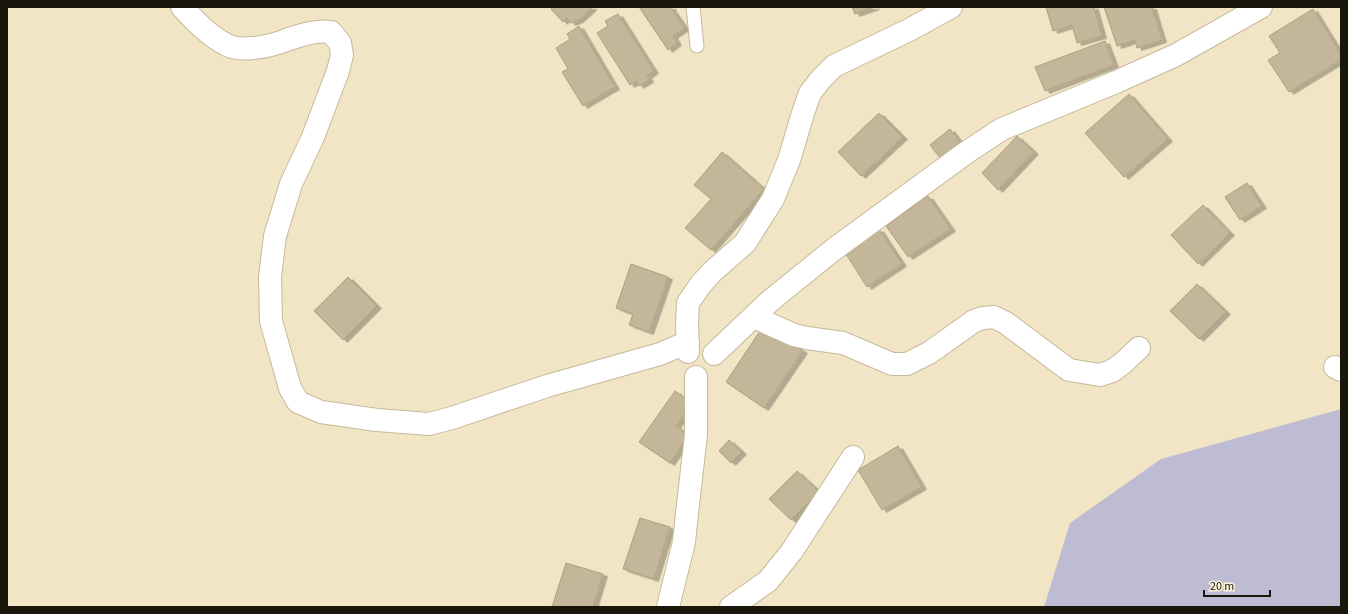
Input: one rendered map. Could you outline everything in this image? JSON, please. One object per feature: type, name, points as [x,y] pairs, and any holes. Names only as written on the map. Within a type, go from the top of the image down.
[{"type":"street","points":[[182,7],[198,24],[228,45],[249,48],[272,45],[320,31],[331,32],[340,43],[342,55],[338,71],[313,137],[291,184],[275,236],[270,277],[271,321],[290,388],[298,402],[321,412],[377,420],[429,424],[452,418],[547,386],[688,347],[702,347],[711,350],[714,354],[716,364],[712,373],[702,378],[696,377],[685,367],[688,347],[688,303],[691,297],[712,272],[745,243],[765,212],[782,179],[796,139],[802,113],[810,93],[834,66],[909,30],[951,7]]},
{"type":"street","points":[[714,354],[770,301],[833,250],[966,152],[1002,129],[1116,82],[1176,55],[1261,7]]},
{"type":"street","points":[[754,317],[794,335],[843,343],[892,364],[908,364],[929,353],[974,321],[994,317],[1006,323],[1069,370],[1100,375],[1112,371],[1139,348]]},
{"type":"street","points":[[668,607],[684,542],[696,435],[696,377]]},
{"type":"street","points":[[731,607],[768,581],[792,551],[853,457]]},
{"type":"lane","points":[[693,7],[697,46]]},
{"type":"shaded area","points":[[1341,409],[1341,607],[1044,607],[1070,523],[1161,459]]},
{"type":"building","points":[[553,7],[593,7],[579,20],[571,23],[567,18],[563,22],[551,9]]},
{"type":"building","points":[[639,7],[672,7],[671,8],[685,28],[673,36],[677,43],[668,50]]},
{"type":"building","points":[[852,7],[875,7],[855,14]]},
{"type":"building","points":[[1046,7],[1094,7],[1102,36],[1077,43],[1072,25],[1053,31]]},
{"type":"building","points":[[1104,7],[1152,7],[1162,40],[1137,48],[1135,40],[1117,46]]},
{"type":"building","points":[[1313,9],[1341,54],[1341,60],[1289,92],[1268,60],[1280,53],[1269,36]]},
{"type":"building","points":[[618,14],[654,71],[647,76],[649,80],[639,86],[636,81],[630,85],[597,33],[608,26],[605,21]]},
{"type":"building","points":[[579,26],[615,87],[583,106],[562,72],[568,69],[556,48],[570,39],[567,34]]},
{"type":"building","points":[[1105,41],[1114,65],[1045,91],[1035,67]]},
{"type":"building","points":[[1129,94],[1168,139],[1124,177],[1085,133]]},
{"type":"building","points":[[879,113],[903,137],[861,176],[838,152]]},
{"type":"building","points":[[950,129],[960,142],[940,158],[930,145]]},
{"type":"building","points":[[1017,136],[1034,152],[998,190],[982,173]]},
{"type":"building","points":[[722,152],[764,189],[711,250],[685,228],[711,199],[694,185]]},
{"type":"building","points":[[1247,183],[1262,206],[1240,220],[1225,197]]},
{"type":"building","points":[[928,196],[951,229],[908,257],[886,226]]},
{"type":"building","points":[[1203,205],[1230,233],[1198,264],[1171,235]]},
{"type":"building","points":[[879,229],[902,264],[867,287],[844,251]]},
{"type":"building","points":[[631,264],[668,277],[649,332],[629,325],[633,314],[616,308]]},
{"type":"building","points":[[348,277],[377,306],[343,340],[314,311]]},
{"type":"building","points":[[1197,284],[1226,312],[1199,339],[1170,311]]},
{"type":"building","points":[[764,325],[803,351],[764,408],[726,382]]},
{"type":"building","points":[[675,391],[692,403],[676,426],[689,435],[670,463],[639,442]]},
{"type":"building","points":[[729,440],[742,452],[731,463],[719,451]]},
{"type":"building","points":[[898,446],[922,487],[882,510],[858,470]]},
{"type":"building","points":[[797,471],[819,492],[791,520],[769,499]]},
{"type":"building","points":[[640,518],[670,527],[654,579],[623,569]]},
{"type":"building","points":[[566,563],[603,574],[593,607],[552,607]]}]
